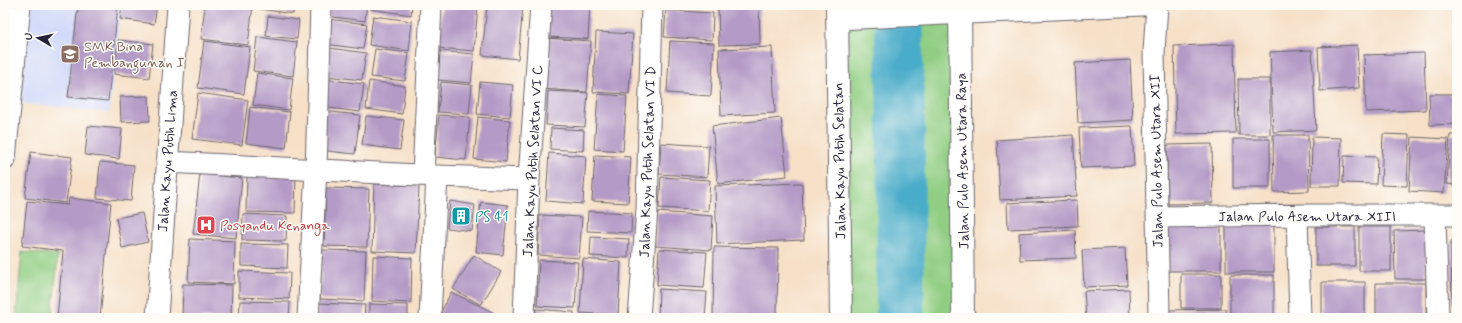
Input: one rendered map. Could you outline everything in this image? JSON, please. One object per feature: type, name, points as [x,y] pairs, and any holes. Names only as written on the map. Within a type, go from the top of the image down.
[{"type":"street","points":[[5,159],[20,5]]},
{"type":"street","name":"Jalan Kayu Putih Lima","points":[[158,318],[178,5]]},
{"type":"street","points":[[308,318],[316,170],[321,5]]},
{"type":"street","points":[[430,318],[431,5]]},
{"type":"street","name":"Jalan Kayu Putih Selatan VI C","points":[[524,318],[529,178],[541,5]]},
{"type":"street","name":"Jalan Kayu Putih Selatan VI D","points":[[639,318],[647,209],[652,5]]},
{"type":"street","points":[[837,12],[890,17],[929,15],[960,9],[1142,5]]},
{"type":"street","name":"Jalan Pulo Asem Utara XII","points":[[1157,5],[1154,52],[1159,318]]},
{"type":"street","name":"Jalan Pulo Asem Utara Raya","points":[[960,9],[963,318]]},
{"type":"street","name":"Jalan Kayu Putih Selatan","points":[[837,12],[840,318]]},
{"type":"street","points":[[167,162],[430,176],[529,178]]},
{"type":"street","points":[[1297,215],[1300,318]]},
{"type":"street","name":"Jalan Pulo Asem Utara XIII","points":[[1157,217],[1457,215]]},
{"type":"street","points":[[1435,216],[1438,318]]},
{"type":"shaded area","name":"SMK Bina Pembangunan I","points":[[31,5],[121,5],[109,113],[20,103]]},
{"type":"green space","points":[[837,5],[960,5],[963,318],[840,318]]},
{"type":"green space","points":[[22,252],[58,255],[52,318],[16,318]]},
{"type":"building","points":[[78,5],[118,5],[108,101],[68,97]]},
{"type":"building","points":[[122,5],[157,5],[154,24],[120,19]]},
{"type":"building","points":[[205,5],[253,5],[248,45],[201,39]]},
{"type":"building","points":[[261,5],[294,5],[293,14],[260,9]]},
{"type":"building","points":[[327,5],[367,5],[365,21],[325,16]]},
{"type":"building","points":[[371,5],[412,5],[411,15],[370,9]]},
{"type":"building","points":[[442,5],[478,5],[474,51],[438,48]]},
{"type":"building","points":[[487,5],[523,5],[518,59],[482,55]]},
{"type":"building","points":[[549,5],[590,5],[588,39],[548,37]]},
{"type":"building","points":[[718,5],[759,5],[760,44],[719,45]]},
{"type":"building","points":[[666,10],[713,13],[712,40],[664,37]]},
{"type":"building","points":[[268,16],[299,20],[297,39],[266,36]]},
{"type":"building","points":[[373,16],[412,21],[409,51],[369,45]]},
{"type":"building","points":[[327,19],[367,24],[363,49],[324,44]]},
{"type":"building","points":[[596,32],[633,34],[629,94],[593,92]]},
{"type":"building","points":[[257,37],[297,42],[293,76],[253,71]]},
{"type":"building","points":[[545,38],[591,41],[587,92],[541,89]]},
{"type":"building","points":[[118,40],[153,44],[149,78],[114,74]]},
{"type":"building","points":[[204,41],[250,47],[244,94],[198,88]]},
{"type":"building","points":[[670,41],[714,43],[711,96],[667,93]]},
{"type":"building","points":[[1234,44],[1236,133],[1176,134],[1174,46]]},
{"type":"building","points":[[1357,45],[1359,88],[1320,91],[1318,47]]},
{"type":"building","points":[[772,47],[775,113],[721,116],[719,49]]},
{"type":"building","points":[[329,48],[366,53],[362,80],[326,76]]},
{"type":"building","points":[[375,49],[409,53],[405,81],[371,77]]},
{"type":"building","points":[[1312,50],[1316,130],[1273,132],[1270,52]]},
{"type":"building","points":[[440,51],[474,54],[471,83],[438,80]]},
{"type":"building","points":[[1424,53],[1426,110],[1366,112],[1364,55]]},
{"type":"building","points":[[1130,60],[1133,120],[1078,123],[1075,63]]},
{"type":"building","points":[[257,73],[293,78],[289,110],[253,105]]},
{"type":"building","points":[[324,79],[364,84],[360,112],[321,107]]},
{"type":"building","points":[[1238,79],[1270,79],[1270,135],[1239,135]]},
{"type":"building","points":[[369,81],[405,86],[402,114],[366,109]]},
{"type":"building","points":[[441,82],[472,85],[469,114],[438,112]]},
{"type":"building","points":[[480,82],[513,85],[510,117],[477,114]]},
{"type":"building","points":[[548,91],[588,93],[585,127],[546,125]]},
{"type":"building","points":[[198,93],[248,100],[242,145],[192,139]]},
{"type":"building","points":[[598,94],[627,96],[623,151],[594,149]]},
{"type":"building","points":[[1429,94],[1457,94],[1457,124],[1430,125]]},
{"type":"building","points":[[149,96],[150,121],[121,122],[120,97]]},
{"type":"building","points":[[250,107],[290,112],[286,148],[246,143]]},
{"type":"building","points":[[321,111],[360,115],[355,154],[317,150]]},
{"type":"building","points":[[439,115],[470,117],[466,160],[435,157]]},
{"type":"building","points":[[366,116],[404,120],[400,150],[362,145]]},
{"type":"building","points":[[478,117],[510,120],[506,162],[474,159]]},
{"type":"building","points":[[781,118],[787,176],[718,184],[712,126]]},
{"type":"building","points":[[88,126],[122,129],[119,159],[85,155]]},
{"type":"building","points":[[1132,126],[1134,166],[1081,168],[1079,128]]},
{"type":"building","points":[[551,128],[584,130],[583,151],[550,149]]},
{"type":"building","points":[[1383,134],[1409,135],[1407,186],[1381,185]]},
{"type":"building","points":[[1073,135],[1077,196],[1000,200],[997,140]]},
{"type":"building","points":[[1273,135],[1308,135],[1309,191],[1274,192]]},
{"type":"building","points":[[1450,135],[1457,135],[1457,185],[1447,184]]},
{"type":"building","points":[[1312,137],[1341,138],[1340,186],[1311,186]]},
{"type":"building","points":[[1412,137],[1448,139],[1444,193],[1409,191]]},
{"type":"building","points":[[1233,139],[1270,139],[1270,188],[1233,188]]},
{"type":"building","points":[[661,143],[709,146],[707,177],[659,174]]},
{"type":"building","points":[[1212,144],[1213,203],[1168,204],[1167,145]]},
{"type":"building","points":[[31,152],[72,157],[66,203],[25,198]]},
{"type":"building","points":[[549,153],[586,156],[583,204],[546,201]]},
{"type":"building","points":[[595,155],[631,157],[628,203],[592,201]]},
{"type":"building","points":[[1344,156],[1377,157],[1376,184],[1343,183]]},
{"type":"building","points":[[100,162],[134,165],[131,201],[97,198]]},
{"type":"building","points":[[200,174],[242,178],[236,238],[193,234]]},
{"type":"building","points":[[247,174],[296,176],[295,213],[246,212]]},
{"type":"building","points":[[661,177],[710,180],[708,211],[659,208]]},
{"type":"building","points":[[802,183],[804,240],[717,244],[715,186]]},
{"type":"building","points":[[374,184],[419,186],[416,253],[372,251]]},
{"type":"building","points":[[326,188],[369,189],[367,247],[324,246]]},
{"type":"building","points":[[69,198],[111,203],[100,318],[57,318],[63,251],[22,246],[27,201],[68,205]]},
{"type":"building","points":[[1077,200],[1078,226],[1008,229],[1007,203]]},
{"type":"building","name":"PS 41","points":[[450,201],[475,205],[472,231],[447,228]]},
{"type":"building","points":[[481,202],[508,205],[503,255],[476,252]]},
{"type":"building","points":[[588,211],[632,213],[631,233],[587,231]]},
{"type":"building","points":[[657,212],[713,216],[711,250],[655,246]]},
{"type":"building","points":[[142,213],[148,242],[122,248],[116,218]]},
{"type":"building","points":[[243,214],[287,216],[286,241],[242,240]]},
{"type":"building","points":[[540,215],[582,217],[579,258],[538,255]]},
{"type":"building","points":[[1226,221],[1274,221],[1274,272],[1226,272]]},
{"type":"building","points":[[1164,222],[1221,222],[1221,271],[1164,271]]},
{"type":"building","points":[[1316,227],[1355,227],[1355,266],[1316,266]]},
{"type":"building","points":[[1359,227],[1391,227],[1391,271],[1359,271]]},
{"type":"building","points":[[1075,230],[1076,258],[1020,260],[1019,233]]},
{"type":"building","points":[[1426,230],[1426,279],[1395,279],[1394,231]]},
{"type":"building","points":[[591,237],[629,239],[628,258],[590,256]]},
{"type":"building","points":[[190,239],[235,241],[234,284],[188,282]]},
{"type":"building","points":[[1451,241],[1457,241],[1457,304],[1452,304]]},
{"type":"building","points":[[241,244],[288,245],[287,268],[241,266]]},
{"type":"building","points":[[714,247],[778,248],[777,318],[713,318]]},
{"type":"building","points":[[1125,248],[1127,285],[1084,287],[1082,250]]},
{"type":"building","points":[[659,249],[707,252],[704,288],[657,285]]},
{"type":"building","points":[[322,250],[366,251],[364,301],[320,299]]},
{"type":"building","points":[[474,255],[501,272],[481,305],[453,289]]},
{"type":"building","points":[[373,256],[412,258],[411,303],[372,301]]},
{"type":"building","points":[[583,259],[621,262],[618,315],[580,313]]},
{"type":"building","points":[[539,260],[578,262],[575,308],[537,306]]},
{"type":"building","points":[[239,271],[290,273],[289,299],[239,297]]},
{"type":"building","points":[[1181,274],[1221,274],[1221,308],[1181,308]]},
{"type":"building","points":[[1230,275],[1274,275],[1274,316],[1230,316]]},
{"type":"building","points":[[1322,282],[1365,282],[1365,318],[1322,318]]},
{"type":"building","points":[[1376,283],[1426,283],[1426,316],[1376,316]]},
{"type":"building","points":[[183,284],[232,285],[231,318],[182,318]]},
{"type":"building","points":[[659,289],[707,292],[705,318],[658,318]]},
{"type":"building","points":[[1129,289],[1130,318],[1086,318],[1084,291]]},
{"type":"building","points":[[451,292],[505,318],[438,318]]},
{"type":"building","points":[[240,301],[290,302],[289,318],[239,318]]},
{"type":"building","points":[[317,303],[365,305],[364,318],[317,318]]},
{"type":"building","points":[[369,304],[408,305],[408,318],[369,318]]},
{"type":"building","points":[[536,309],[574,312],[574,318],[535,318]]},
{"type":"building","points":[[1226,309],[1226,318],[1166,318],[1166,310]]},
{"type":"waterway","points":[[898,5],[901,127],[900,318]]},
{"type":"place","name":"SMK Bina Pembangunan I","points":[[70,54]]},
{"type":"place","name":"PS 41","points":[[461,216]]},
{"type":"place","name":"Posyandu Kenanga","points":[[206,225]]}]
